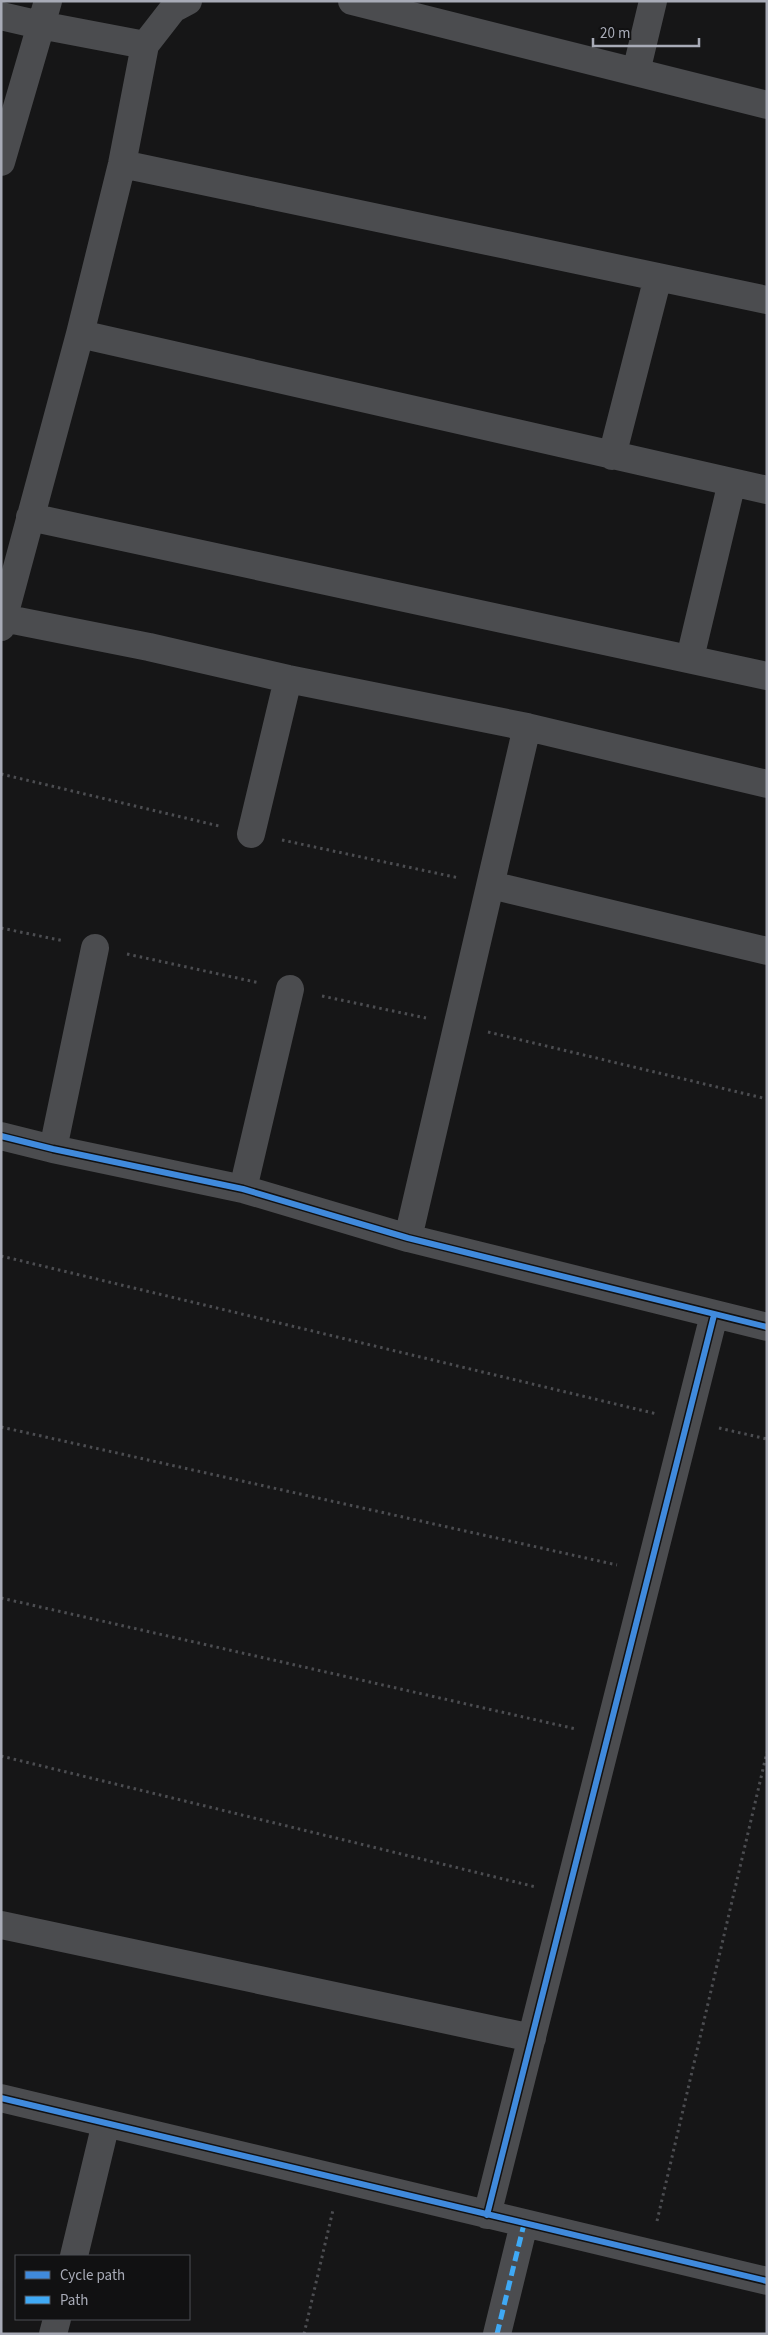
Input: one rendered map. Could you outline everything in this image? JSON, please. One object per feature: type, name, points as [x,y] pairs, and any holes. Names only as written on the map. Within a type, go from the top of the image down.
[{"type":"street","points":[[188,1],[173,9],[145,44],[122,164],[80,334],[2,623],[149,647],[288,679],[527,727],[767,784]]},
{"type":"street","points":[[352,1],[767,105]]},
{"type":"street","points":[[636,72],[653,1]]},
{"type":"street","points":[[1,16],[44,13],[145,44]]},
{"type":"street","points":[[1,162],[44,13]]},
{"type":"street","points":[[122,164],[767,300]]},
{"type":"street","points":[[612,456],[658,277]]},
{"type":"street","points":[[80,334],[767,490]]},
{"type":"street","points":[[690,658],[732,482]]},
{"type":"street","points":[[30,517],[767,676]]},
{"type":"street","points":[[251,834],[288,679]]},
{"type":"street","points":[[408,1238],[527,727]]},
{"type":"street","points":[[491,885],[767,951]]},
{"type":"street","points":[[53,1149],[96,948]]},
{"type":"street","points":[[243,1189],[290,989]]},
{"type":"street","points":[[1,1136],[53,1149],[243,1189],[408,1238],[767,1327]]},
{"type":"street","points":[[487,2215],[714,1315]]},
{"type":"street","points":[[1,1925],[532,2038]]},
{"type":"street","points":[[1,2098],[767,2281]]},
{"type":"street","points":[[74,2255],[106,2124]]},
{"type":"street","points":[[497,2334],[524,2224]]},
{"type":"street","points":[[53,2334],[57,2320]]},
{"type":"path","points":[[1,928],[457,1025],[767,1099]]},
{"type":"path","points":[[1,1256],[767,1439]]},
{"type":"path","points":[[1,1427],[649,1573]]},
{"type":"path","points":[[1,1598],[608,1737]]},
{"type":"path","points":[[649,2254],[767,1752]]},
{"type":"path","points":[[1,1756],[568,1895]]},
{"type":"path","points":[[304,2334],[340,2180]]},
{"type":"marked path","points":[[497,2334],[524,2224]]},
{"type":"cycle path","points":[[1,1136],[53,1149],[243,1189],[408,1238],[767,1327]]},
{"type":"cycle path","points":[[487,2215],[714,1315]]},
{"type":"cycle path","points":[[1,2098],[767,2281]]}]
